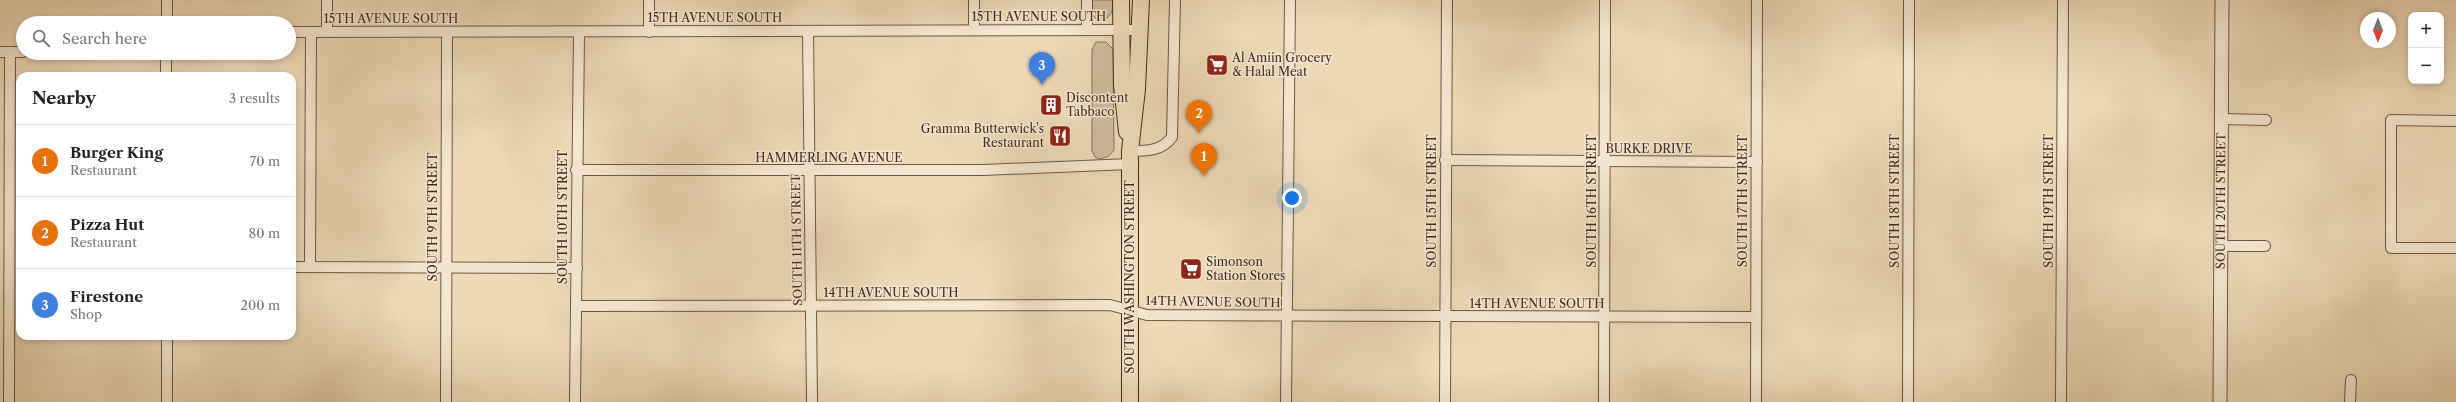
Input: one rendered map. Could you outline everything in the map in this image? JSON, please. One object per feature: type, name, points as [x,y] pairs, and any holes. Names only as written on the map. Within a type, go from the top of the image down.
[{"type":"main road","name":"SOUTH WASHINGTON STREET","points":[[1121,0],[1122,85],[1130,158]]},
{"type":"main road","name":"SOUTH WASHINGTON STREET","points":[[1130,402],[1130,158],[1141,30],[1141,0]]},
{"type":"street","points":[[167,0],[167,16]]},
{"type":"street","points":[[327,0],[327,32]]},
{"type":"street","points":[[649,0],[649,32]]},
{"type":"street","points":[[974,0],[974,30]]},
{"type":"street","points":[[1087,0],[1087,30]]},
{"type":"street","name":"HAMMERLING AVENUE","points":[[576,170],[983,170],[1130,158],[1164,146],[1172,137],[1175,0]]},
{"type":"street","points":[[1286,402],[1290,0]]},
{"type":"street","name":"SOUTH 15TH STREET","points":[[1445,402],[1445,160],[1447,0]]},
{"type":"street","name":"SOUTH 16TH STREET","points":[[1604,402],[1605,0]]},
{"type":"street","name":"SOUTH 17TH STREET","points":[[1756,402],[1757,0]]},
{"type":"street","name":"SOUTH 18TH STREET","points":[[1908,402],[1909,0]]},
{"type":"street","name":"SOUTH 19TH STREET","points":[[2061,402],[2063,0]]},
{"type":"street","name":"SOUTH 20TH STREET","points":[[2220,402],[2222,0]]},
{"type":"street","name":"15TH AVENUE SOUTH","points":[[296,32],[1141,30]]},
{"type":"street","name":"SOUTH 11TH STREET","points":[[808,31],[812,402]]},
{"type":"street","points":[[310,267],[311,32]]},
{"type":"street","name":"SOUTH 9TH STREET","points":[[446,402],[447,32]]},
{"type":"street","name":"SOUTH 10TH STREET","points":[[575,402],[576,170],[579,32]]},
{"type":"street","points":[[9,402],[5,52],[16,52]]},
{"type":"street","points":[[166,60],[166,72]]},
{"type":"street","points":[[2222,119],[2266,120]]},
{"type":"street","points":[[2456,121],[2391,120],[2391,248],[2456,248]]},
{"type":"street","name":"BURKE DRIVE","points":[[1445,160],[1757,162]]},
{"type":"street","points":[[2220,246],[2265,246]]},
{"type":"street","points":[[296,267],[446,266],[576,268]]},
{"type":"street","name":"14TH AVENUE SOUTH","points":[[576,306],[1110,305],[1131,312],[1147,315],[1604,318],[1756,317]]},
{"type":"street","points":[[167,340],[167,402]]},
{"type":"street","points":[[2350,402],[2351,380]]},
{"type":"shaded area","points":[[1091,0],[1113,0],[1111,14],[1107,18],[1100,21],[1094,17],[1091,7]]},
{"type":"shaded area","points":[[1096,42],[1106,42],[1113,49],[1114,150],[1109,156],[1100,159],[1095,157],[1092,151],[1092,50]]},
{"type":"place","name":"Al Amiin Grocery & Halal Meat","points":[[1217,65]]},
{"type":"place","name":"Firestone","points":[[1042,85]]},
{"type":"place","name":"Discontent Tabbaco","points":[[1051,105]]},
{"type":"place","name":"Pizza Hut","points":[[1199,133]]},
{"type":"place","name":"Gramma Butterwick's Restaurant","points":[[1060,136]]},
{"type":"place","name":"Burger King","points":[[1204,176]]},
{"type":"place","name":"Simonson Station Stores","points":[[1191,269]]}]
